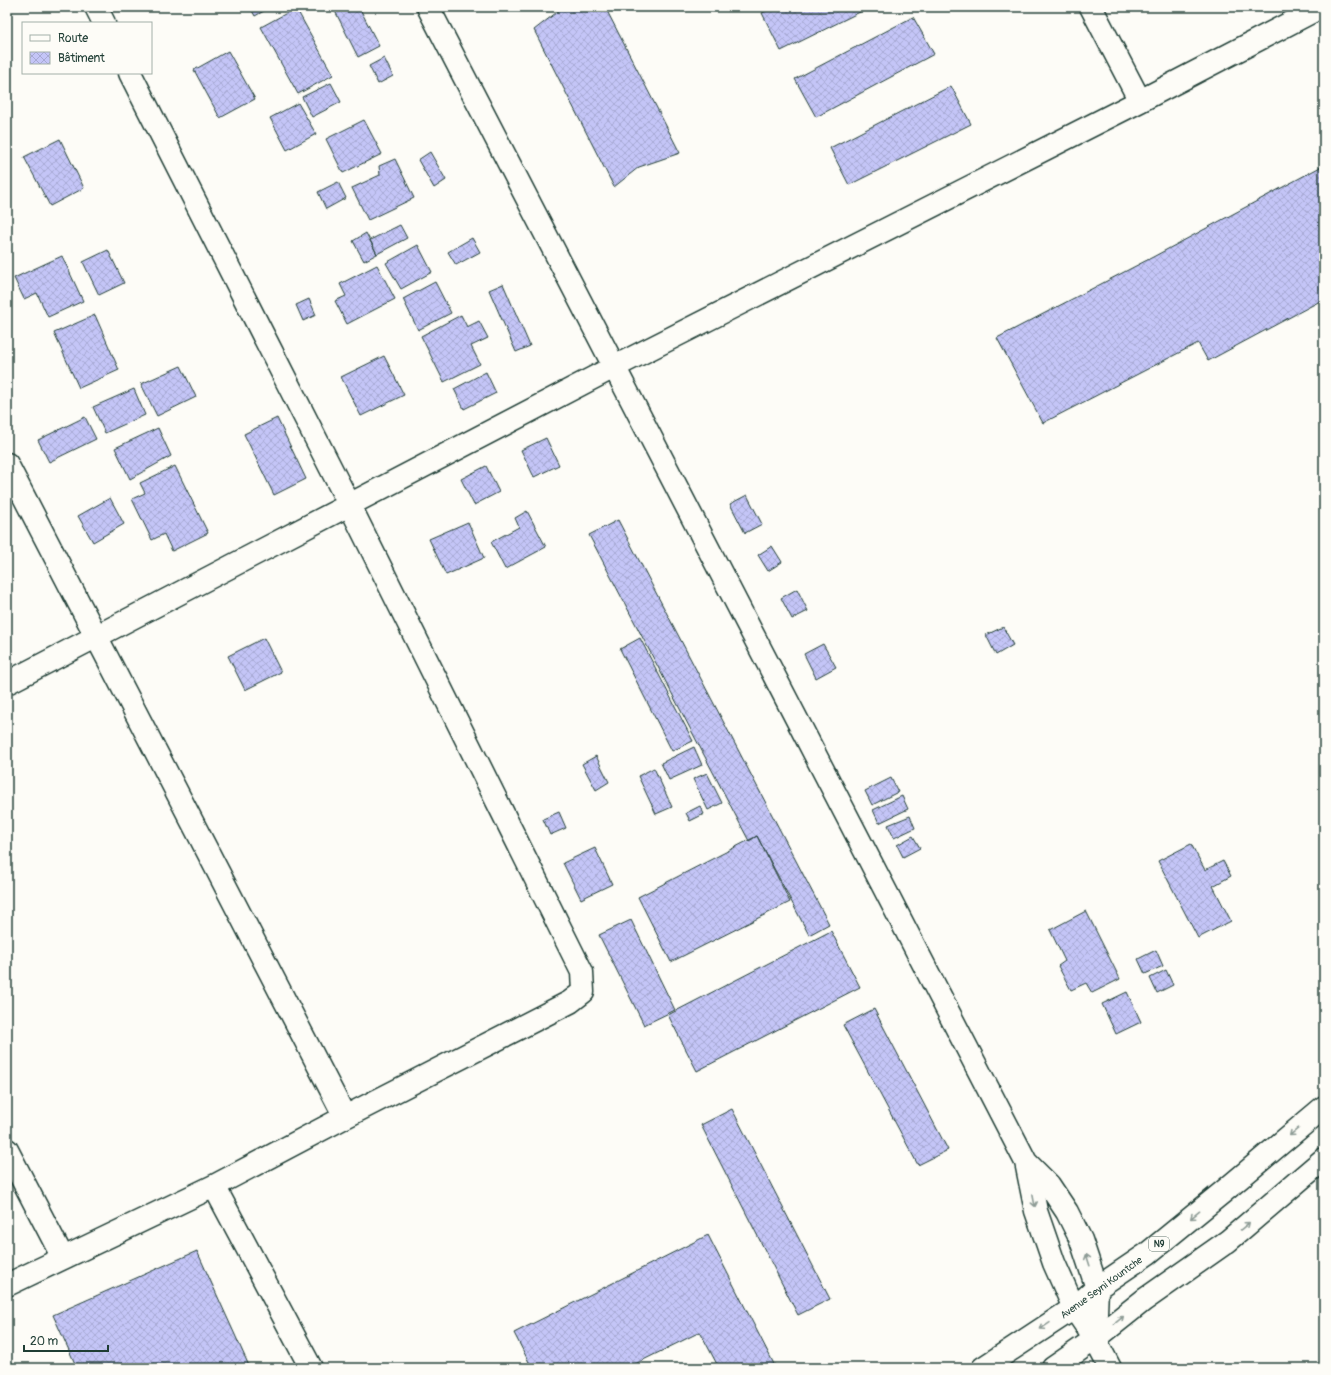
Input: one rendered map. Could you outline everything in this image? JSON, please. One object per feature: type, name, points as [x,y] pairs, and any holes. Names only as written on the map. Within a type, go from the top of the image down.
[{"type":"main road","points":[[96,7],[104,22]]},
{"type":"main road","points":[[428,7],[1026,1162],[1036,1211],[1054,1263],[1074,1308],[1095,1339],[1110,1368]]},
{"type":"main road","points":[[1091,7],[1140,101]]},
{"type":"main road","points":[[7,683],[614,367],[1140,101],[1321,7]]},
{"type":"main road","points":[[7,1285],[214,1186],[570,1002],[583,992],[582,972],[349,504],[131,74]]},
{"type":"main road","points":[[7,464],[345,1117]]},
{"type":"main road","name":"Avenue Seyni Kountche","points":[[983,1368],[1074,1308],[1097,1288],[1153,1249],[1324,1107]]},
{"type":"main road","points":[[7,1150],[63,1258]]},
{"type":"main road","points":[[1053,1368],[1095,1339],[1144,1300],[1228,1240],[1324,1159]]},
{"type":"main road","points":[[1026,1162],[1049,1185],[1067,1212],[1081,1240],[1097,1288],[1095,1339]]},
{"type":"main road","points":[[214,1186],[311,1368]]},
{"type":"building","points":[[250,7],[271,7],[255,16]]},
{"type":"building","points":[[333,7],[359,7],[379,46],[358,57]]},
{"type":"building","points":[[567,7],[605,7],[680,153],[639,167],[614,187],[534,30],[561,9]]},
{"type":"building","points":[[774,7],[870,7],[781,51],[762,13]]},
{"type":"building","points":[[296,8],[333,75],[298,94],[261,27]]},
{"type":"building","points":[[913,17],[934,54],[816,117],[795,79]]},
{"type":"building","points":[[228,51],[255,99],[220,118],[194,70]]},
{"type":"building","points":[[384,58],[393,76],[378,84],[369,66]]},
{"type":"building","points":[[331,83],[341,102],[312,117],[302,97]]},
{"type":"building","points":[[951,86],[971,124],[849,185],[830,148]]},
{"type":"building","points":[[298,103],[316,134],[287,150],[270,118]]},
{"type":"building","points":[[364,120],[382,154],[343,173],[326,139]]},
{"type":"building","points":[[60,139],[84,188],[50,206],[24,157]]},
{"type":"building","points":[[430,152],[446,180],[434,188],[418,160]]},
{"type":"building","points":[[395,159],[414,198],[368,220],[352,188],[380,175],[379,166]]},
{"type":"building","points":[[1324,165],[1324,299],[1208,361],[1198,343],[1043,423],[997,338],[1153,257]]},
{"type":"building","points":[[338,182],[346,198],[326,209],[318,192]]},
{"type":"building","points":[[400,225],[407,238],[377,254],[370,240]]},
{"type":"building","points":[[366,233],[377,254],[364,261],[353,241]]},
{"type":"building","points":[[472,238],[480,252],[456,265],[448,252]]},
{"type":"building","points":[[418,245],[432,272],[401,289],[386,263]]},
{"type":"building","points":[[108,250],[124,283],[99,295],[83,262]]},
{"type":"building","points":[[62,256],[83,301],[48,317],[37,293],[24,299],[14,278]]},
{"type":"building","points":[[377,265],[395,299],[347,324],[335,301],[346,296],[340,284]]},
{"type":"building","points":[[435,282],[451,313],[418,330],[403,299]]},
{"type":"building","points":[[503,284],[530,346],[516,352],[489,290]]},
{"type":"building","points":[[309,299],[316,315],[303,321],[296,305]]},
{"type":"building","points":[[95,315],[119,370],[79,388],[54,333]]},
{"type":"building","points":[[461,315],[467,327],[479,321],[488,338],[471,346],[480,364],[444,382],[421,336]]},
{"type":"building","points":[[384,356],[404,395],[361,416],[341,377]]},
{"type":"building","points":[[181,366],[196,397],[157,416],[141,384]]},
{"type":"building","points":[[486,372],[496,393],[464,409],[454,389]]},
{"type":"building","points":[[134,389],[145,415],[105,433],[93,407]]},
{"type":"building","points":[[85,417],[96,439],[49,462],[38,440]]},
{"type":"building","points":[[277,418],[306,479],[274,495],[244,434]]},
{"type":"building","points":[[158,428],[171,456],[130,479],[115,448]]},
{"type":"building","points":[[546,438],[559,465],[534,477],[521,450]]},
{"type":"building","points":[[175,466],[208,533],[172,551],[164,534],[152,540],[132,499],[145,493],[140,483]]},
{"type":"building","points":[[486,466],[499,492],[474,505],[461,479]]},
{"type":"building","points":[[747,495],[762,524],[745,533],[730,504]]},
{"type":"building","points":[[110,498],[124,524],[93,542],[78,516]]},
{"type":"building","points":[[527,511],[546,547],[505,569],[491,542],[519,527],[515,518]]},
{"type":"building","points":[[618,520],[829,924],[809,935],[757,836],[749,841],[589,535]]},
{"type":"building","points":[[468,522],[484,558],[446,575],[429,539]]},
{"type":"building","points":[[772,546],[782,562],[768,571],[758,555]]},
{"type":"building","points":[[797,589],[808,611],[792,619],[781,598]]},
{"type":"building","points":[[1003,627],[1013,645],[996,655],[986,635]]},
{"type":"building","points":[[264,638],[281,672],[245,690],[228,656]]},
{"type":"building","points":[[640,638],[693,741],[672,751],[620,649]]},
{"type":"building","points":[[823,644],[836,667],[816,678],[804,654]]},
{"type":"building","points":[[694,747],[702,765],[669,780],[661,763]]},
{"type":"building","points":[[596,756],[609,782],[596,790],[582,764]]},
{"type":"building","points":[[654,768],[672,807],[656,814],[638,776]]},
{"type":"building","points":[[707,773],[722,803],[708,810],[693,779]]},
{"type":"building","points":[[891,778],[898,792],[872,805],[865,791]]},
{"type":"building","points":[[902,796],[908,809],[879,823],[873,810]]},
{"type":"building","points":[[700,806],[704,814],[690,821],[686,813]]},
{"type":"building","points":[[559,812],[566,828],[550,835],[543,819]]},
{"type":"building","points":[[910,816],[915,828],[894,838],[888,825]]},
{"type":"building","points":[[757,836],[790,902],[671,962],[638,897]]},
{"type":"building","points":[[913,836],[920,848],[903,857],[897,845]]},
{"type":"building","points":[[1191,844],[1205,870],[1223,861],[1231,876],[1213,886],[1231,921],[1198,938],[1158,861]]},
{"type":"building","points":[[595,848],[612,884],[581,899],[563,863]]},
{"type":"building","points":[[1086,911],[1120,979],[1092,993],[1086,983],[1071,990],[1058,966],[1065,961],[1050,930]]},
{"type":"building","points":[[631,920],[675,1010],[644,1025],[599,935]]},
{"type":"building","points":[[831,931],[860,987],[697,1071],[668,1015]]},
{"type":"building","points":[[1156,950],[1163,966],[1145,974],[1138,959]]},
{"type":"building","points":[[1166,970],[1173,985],[1157,993],[1150,978]]},
{"type":"building","points":[[1127,992],[1141,1022],[1116,1034],[1102,1004]]},
{"type":"building","points":[[874,1009],[948,1150],[918,1165],[843,1025]]},
{"type":"building","points":[[732,1109],[830,1299],[798,1315],[701,1125]]},
{"type":"building","points":[[708,1235],[776,1368],[719,1368],[700,1332],[627,1368],[532,1368],[514,1333]]},
{"type":"building","points":[[197,1251],[250,1368],[77,1368],[53,1315]]}]
